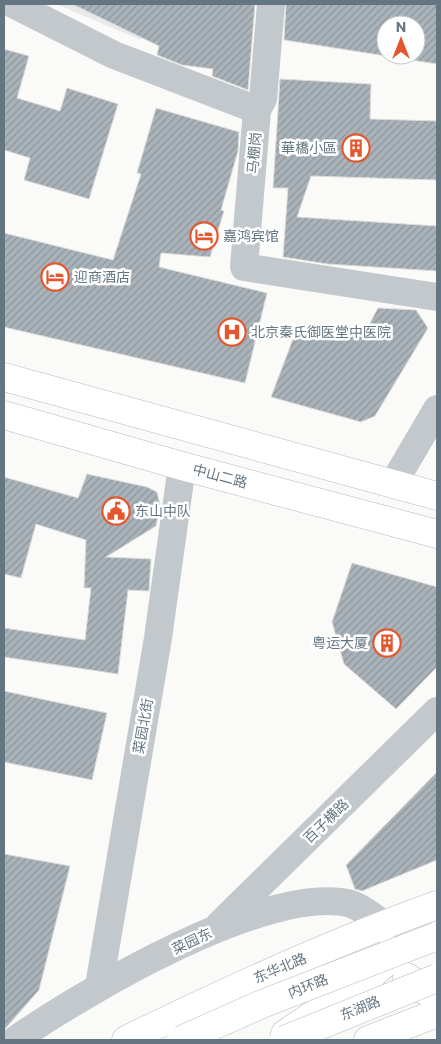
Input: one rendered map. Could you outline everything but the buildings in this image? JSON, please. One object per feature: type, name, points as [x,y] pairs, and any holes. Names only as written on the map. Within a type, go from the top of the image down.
[{"type":"main road","points":[[4,377],[437,496]]},
{"type":"main road","name":"中山二路","points":[[4,415],[182,466],[437,534]]},
{"type":"main road","name":"东华北路","points":[[126,1040],[269,972],[437,904]]},
{"type":"main road","points":[[279,1039],[373,974],[387,961],[392,946],[384,924]]},
{"type":"main road","name":"内环路","points":[[181,1040],[287,994],[437,936]]},
{"type":"main road","points":[[279,1039],[407,977],[437,965]]},
{"type":"main road","points":[[216,1040],[237,1021],[269,972]]},
{"type":"main road","points":[[407,977],[437,999]]},
{"type":"main road","name":"东湖路","points":[[279,1039],[437,978]]},
{"type":"main road","points":[[188,1040],[212,998]]},
{"type":"main road","points":[[368,1040],[437,1013]]},
{"type":"main road","points":[[393,1040],[437,1022]]},
{"type":"street","points":[[13,4],[114,55],[257,110],[263,99],[272,4]]},
{"type":"street","name":"马棚岗","points":[[257,110],[244,268],[437,297]]},
{"type":"street","points":[[394,484],[437,409]]},
{"type":"street","name":"菜园北街","points":[[99,986],[158,638],[182,466]]},
{"type":"street","name":"百子横路","points":[[214,930],[437,711]]},
{"type":"street","name":"菜园东","points":[[16,1040],[99,986],[214,930],[276,908],[304,903],[351,904],[384,924]]},
{"type":"shaded area","points":[[56,4],[150,4],[141,40]]},
{"type":"place","name":"華橋小區","points":[[356,148]]},
{"type":"place","name":"嘉鸿宾馆","points":[[204,236]]},
{"type":"place","name":"迎商酒店","points":[[55,277]]},
{"type":"place","name":"北京秦氏御医堂中医院","points":[[232,332]]},
{"type":"place","name":"东山中队","points":[[116,511]]},
{"type":"place","name":"粤运大厦","points":[[387,643]]}]
